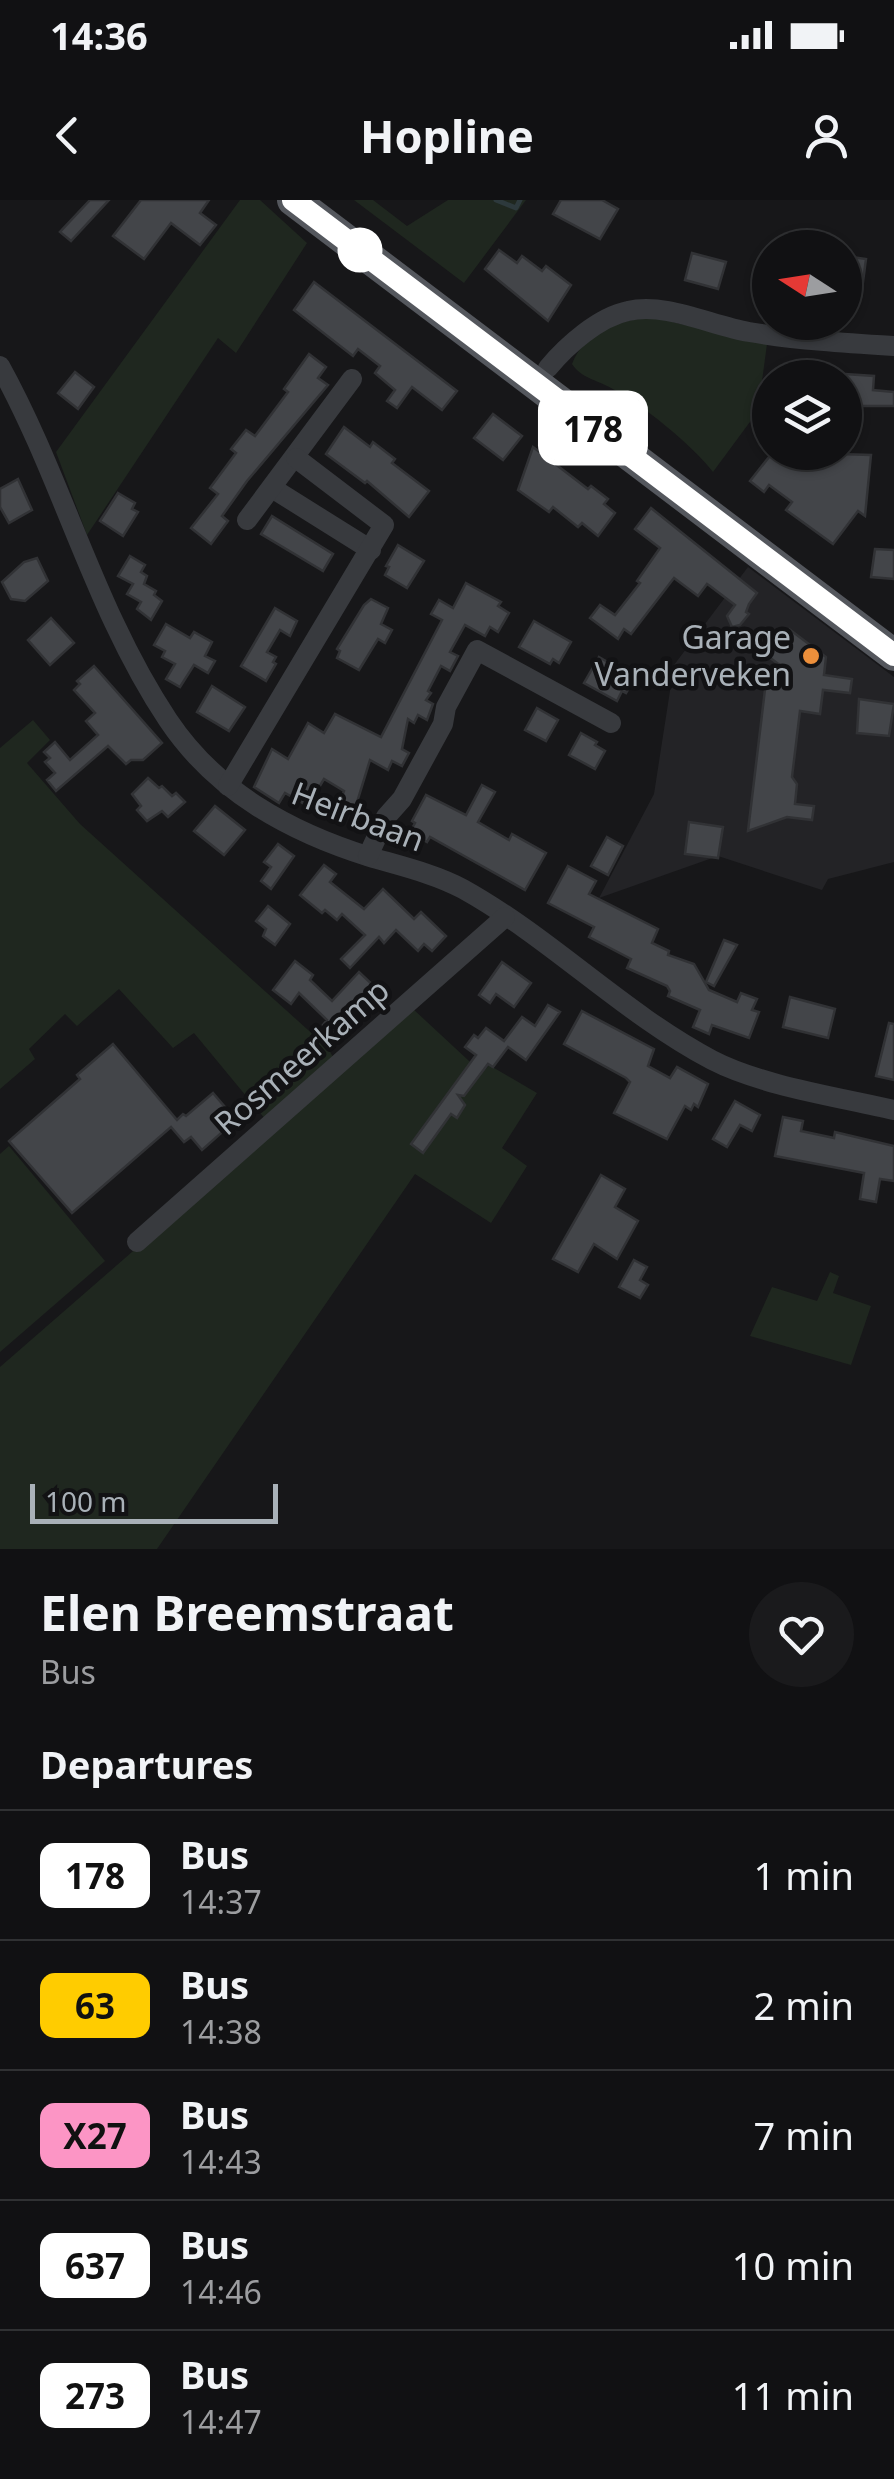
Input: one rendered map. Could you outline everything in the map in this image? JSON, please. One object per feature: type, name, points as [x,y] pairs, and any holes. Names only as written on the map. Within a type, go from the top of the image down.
[{"type":"main road","points":[[293,200],[894,655]]},
{"type":"main road","points":[[323,200],[894,632]]},
{"type":"street","points":[[548,368],[578,339],[628,310],[653,310],[809,341],[894,346]]},
{"type":"street","name":"Heirbaan","points":[[0,366],[29,418],[123,639],[169,722],[228,786],[286,825],[461,888],[714,1061],[782,1084],[894,1110]]},
{"type":"street","points":[[246,520],[352,380]]},
{"type":"street","points":[[228,786],[384,525],[296,458]]},
{"type":"street","points":[[272,488],[371,550]]},
{"type":"street","points":[[368,856],[386,818],[402,800],[443,724],[446,707],[477,650],[611,723]]},
{"type":"street","name":"Rosmeerkamp","points":[[137,1242],[505,917]]},
{"type":"shaded area","points":[[240,200],[260,200],[307,243],[236,353],[218,338],[87,535],[56,452]]},
{"type":"shaded area","points":[[354,200],[373,200],[407,226],[448,200],[526,200],[464,283]]},
{"type":"shaded area","points":[[651,317],[767,344],[765,360],[752,360],[752,419],[713,472],[651,414],[585,376],[572,364],[594,335],[627,321]]},
{"type":"shaded area","points":[[748,567],[894,677],[894,862],[828,879],[822,890],[718,856],[599,898],[654,794],[674,665]]},
{"type":"shaded area","points":[[33,720],[50,740],[27,763],[80,824],[328,1048],[333,1057],[266,1120],[194,1033],[173,1048],[119,989],[77,1026],[65,1014],[29,1049],[35,1059],[0,1089],[0,748]]},
{"type":"shaded area","points":[[412,1008],[482,1073],[489,1065],[537,1093],[502,1148],[527,1166],[491,1223],[415,1174],[157,1549],[0,1549],[0,1367]]},
{"type":"shaded area","points":[[9,1146],[105,1261],[0,1352],[0,1154]]},
{"type":"shaded area","points":[[830,1272],[839,1276],[833,1293],[871,1306],[851,1365],[750,1336],[772,1287],[817,1301]]},
{"type":"building","points":[[90,200],[109,200],[71,241],[60,232]]},
{"type":"building","points":[[141,200],[209,200],[200,213],[216,225],[200,245],[171,223],[144,259],[113,236]]},
{"type":"building","points":[[561,200],[602,200],[618,209],[600,239],[553,214]]},
{"type":"building","points":[[499,250],[517,263],[522,256],[542,271],[546,266],[571,285],[548,321],[485,269]]},
{"type":"building","points":[[692,253],[726,262],[718,289],[685,280]]},
{"type":"building","points":[[314,282],[457,391],[442,410],[412,387],[397,408],[387,401],[395,390],[375,373],[380,366],[358,349],[353,356],[294,310]]},
{"type":"building","points":[[309,354],[326,367],[318,378],[328,385],[247,481],[222,516],[228,521],[211,544],[191,528],[218,494],[210,488],[236,453],[231,449],[246,430],[255,436],[288,392],[284,389]]},
{"type":"building","points":[[75,372],[94,387],[78,409],[58,393]]},
{"type":"building","points":[[862,375],[874,376],[873,390],[894,392],[894,406],[862,406]]},
{"type":"building","points":[[493,414],[522,436],[503,460],[474,438]]},
{"type":"building","points":[[344,427],[370,447],[373,442],[395,459],[392,463],[429,491],[409,517],[367,481],[326,454]]},
{"type":"building","points":[[533,447],[588,489],[591,486],[608,499],[604,504],[615,513],[598,536],[582,523],[578,527],[553,507],[549,512],[518,490]]},
{"type":"building","points":[[862,455],[871,455],[865,516],[858,511],[833,544],[786,510],[792,502],[769,485],[764,492],[750,481],[759,470],[862,470]]},
{"type":"building","points":[[18,479],[32,510],[9,523],[0,507],[0,489]]},
{"type":"building","points":[[118,493],[135,503],[132,509],[138,512],[123,536],[100,521]]},
{"type":"building","points":[[651,508],[757,593],[740,625],[732,627],[727,616],[735,605],[710,586],[707,584],[698,596],[674,578],[631,634],[624,629],[618,639],[590,618],[600,605],[615,615],[660,548],[635,529]]},
{"type":"building","points":[[272,516],[333,554],[323,571],[261,534]]},
{"type":"building","points":[[398,545],[424,561],[407,588],[385,575]]},
{"type":"building","points":[[875,549],[894,550],[894,579],[871,577]]},
{"type":"building","points":[[130,556],[145,565],[141,572],[147,576],[144,584],[156,591],[154,595],[162,601],[151,620],[137,609],[141,602],[127,594],[133,584],[118,576]]},
{"type":"building","points":[[37,558],[48,581],[25,601],[11,599],[2,582],[24,562]]},
{"type":"building","points":[[466,583],[501,602],[498,606],[509,613],[498,632],[490,627],[485,636],[465,625],[450,652],[458,656],[450,671],[441,666],[428,691],[431,693],[426,700],[433,704],[427,720],[418,715],[414,723],[408,719],[402,749],[409,753],[402,766],[392,761],[388,770],[370,760],[354,812],[338,806],[344,791],[324,779],[308,806],[285,793],[279,803],[254,787],[272,749],[288,759],[308,723],[324,733],[335,714],[381,737],[442,620],[431,614],[439,600],[453,608]]},
{"type":"building","points":[[371,599],[388,608],[381,624],[392,630],[385,643],[378,639],[359,670],[337,658],[337,649]]},
{"type":"building","points":[[275,608],[297,621],[290,636],[280,630],[267,652],[276,657],[276,664],[266,681],[241,666]]},
{"type":"building","points":[[51,618],[74,643],[50,665],[28,640]]},
{"type":"building","points":[[534,621],[571,642],[559,663],[553,659],[550,664],[519,647]]},
{"type":"building","points":[[166,624],[190,638],[194,632],[212,642],[205,656],[215,661],[208,673],[194,665],[180,687],[166,679],[175,664],[162,657],[165,651],[154,645]]},
{"type":"building","points":[[789,629],[826,657],[824,675],[852,679],[850,693],[823,690],[820,714],[800,711],[792,777],[797,784],[795,804],[814,806],[812,820],[787,817],[748,831],[766,681],[789,672],[769,657],[768,650],[780,630]]},
{"type":"building","points":[[599,657],[635,678],[617,701],[584,683]]},
{"type":"building","points":[[94,666],[162,743],[143,760],[126,764],[108,746],[56,791],[47,780],[55,773],[45,762],[50,758],[44,752],[55,742],[70,760],[98,735],[86,721],[95,713],[74,690],[80,684],[77,681]]},
{"type":"building","points":[[212,686],[245,707],[229,731],[197,712]]},
{"type":"building","points":[[859,699],[894,704],[889,736],[857,733]]},
{"type":"building","points":[[537,708],[558,720],[546,741],[525,730]]},
{"type":"building","points":[[581,733],[605,751],[595,769],[569,755]]},
{"type":"building","points":[[148,778],[185,802],[168,817],[162,811],[147,821],[137,810],[141,806],[132,794]]},
{"type":"building","points":[[482,785],[495,792],[478,822],[509,840],[512,834],[546,853],[525,890],[430,837],[427,842],[410,832],[426,795],[466,815]]},
{"type":"building","points":[[215,806],[245,830],[224,855],[194,831]]},
{"type":"building","points":[[689,822],[723,827],[718,858],[685,854]]},
{"type":"building","points":[[607,837],[623,846],[608,875],[591,866]]},
{"type":"building","points":[[278,844],[294,856],[271,889],[261,881],[271,867],[264,862]]},
{"type":"building","points":[[324,865],[336,874],[330,882],[364,909],[383,889],[414,919],[421,912],[446,936],[432,951],[424,944],[418,951],[396,930],[384,943],[379,937],[350,968],[341,959],[365,935],[342,914],[337,920],[300,895]]},
{"type":"building","points":[[568,866],[596,881],[589,894],[658,929],[652,943],[669,951],[668,955],[694,964],[709,990],[737,1002],[741,993],[757,999],[752,1010],[759,1012],[749,1038],[712,1025],[709,1034],[693,1027],[700,1010],[668,996],[667,986],[627,968],[631,959],[589,937],[594,927],[548,903]]},
{"type":"building","points":[[268,906],[290,924],[275,945],[263,936],[266,929],[256,921]]},
{"type":"building","points":[[724,940],[737,945],[714,986],[706,982]]},
{"type":"building","points":[[295,961],[313,975],[310,980],[332,1001],[359,972],[376,988],[349,1016],[356,1022],[339,1040],[323,1025],[327,1020],[299,993],[291,1004],[273,990]]},
{"type":"building","points":[[502,962],[531,983],[514,1007],[496,994],[490,1003],[479,995]]},
{"type":"building","points":[[790,997],[835,1009],[828,1038],[783,1027]]},
{"type":"building","points":[[548,1005],[560,1012],[526,1060],[508,1047],[493,1067],[488,1064],[464,1096],[458,1095],[465,1105],[457,1118],[451,1114],[423,1153],[411,1144],[476,1055],[465,1047],[474,1035],[478,1038],[486,1028],[504,1041],[522,1017],[535,1026]]},
{"type":"building","points":[[582,1011],[654,1049],[648,1066],[670,1078],[677,1067],[708,1084],[698,1107],[694,1104],[691,1110],[685,1106],[667,1139],[614,1113],[630,1082],[626,1078],[564,1044]]},
{"type":"building","points":[[889,1023],[894,1024],[894,1080],[876,1076]]},
{"type":"building","points":[[113,1044],[177,1120],[213,1093],[236,1120],[202,1150],[191,1137],[184,1142],[171,1127],[72,1213],[9,1141],[80,1079],[77,1075]]},
{"type":"building","points":[[735,1101],[760,1115],[752,1131],[740,1125],[727,1147],[713,1139]]},
{"type":"building","points":[[783,1117],[803,1121],[801,1131],[834,1138],[835,1132],[894,1146],[894,1181],[880,1179],[876,1202],[860,1199],[864,1173],[775,1156]]},
{"type":"building","points":[[601,1175],[625,1189],[615,1207],[638,1221],[617,1259],[594,1244],[578,1272],[553,1259]]},
{"type":"building","points":[[634,1260],[647,1267],[640,1280],[648,1285],[640,1298],[619,1287]]},
{"type":"waterway","points":[[496,200],[516,208],[520,200]]},
{"type":"bus line","name":"178","points":[[293,200],[894,655]]},
{"type":"place","name":"Garage Vanderveken","points":[[811,656]]}]
